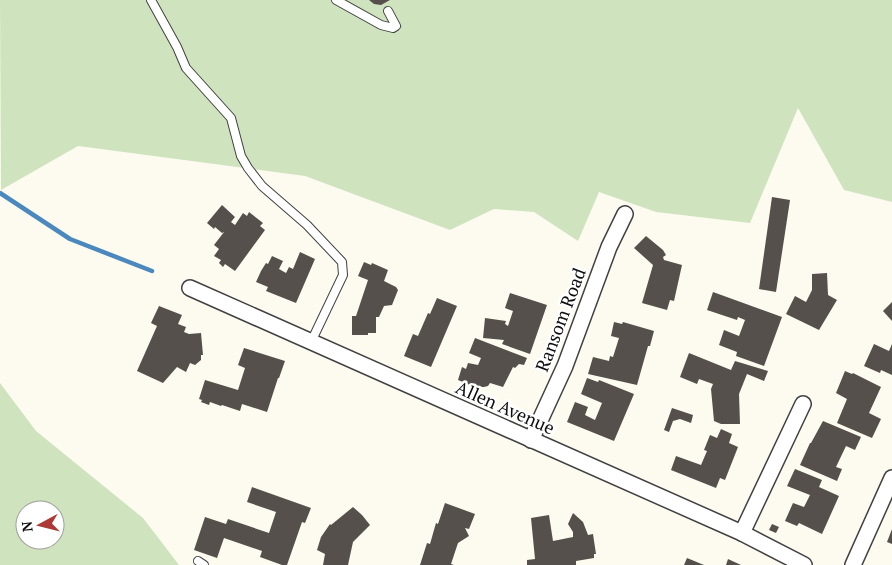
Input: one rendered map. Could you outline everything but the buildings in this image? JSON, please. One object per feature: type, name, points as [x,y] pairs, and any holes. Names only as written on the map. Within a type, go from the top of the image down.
[{"type":"street","name":"Ransom Road","points":[[531,440],[564,366],[609,247],[625,214]]},
{"type":"street","name":"Allen Avenue","points":[[190,288],[742,533],[795,563]]},
{"type":"street","points":[[742,533],[803,404]]},
{"type":"street","points":[[853,565],[892,478]]},
{"type":"lane","points":[[151,0],[177,47],[186,68],[231,118],[241,156],[248,168],[262,186],[307,225],[342,262],[343,275],[311,342]]},
{"type":"lane","points":[[336,0],[381,25],[393,28],[396,26],[395,22],[388,11]]},
{"type":"green space","points":[[0,0],[892,0],[892,202],[844,190],[798,108],[750,223],[656,212],[599,192],[578,241],[534,212],[494,209],[450,230],[305,176],[78,146],[1,190]]},
{"type":"green space","points":[[0,383],[36,431],[143,518],[179,565],[0,565]]},
{"type":"waterway","points":[[0,193],[70,239],[152,271]]}]
